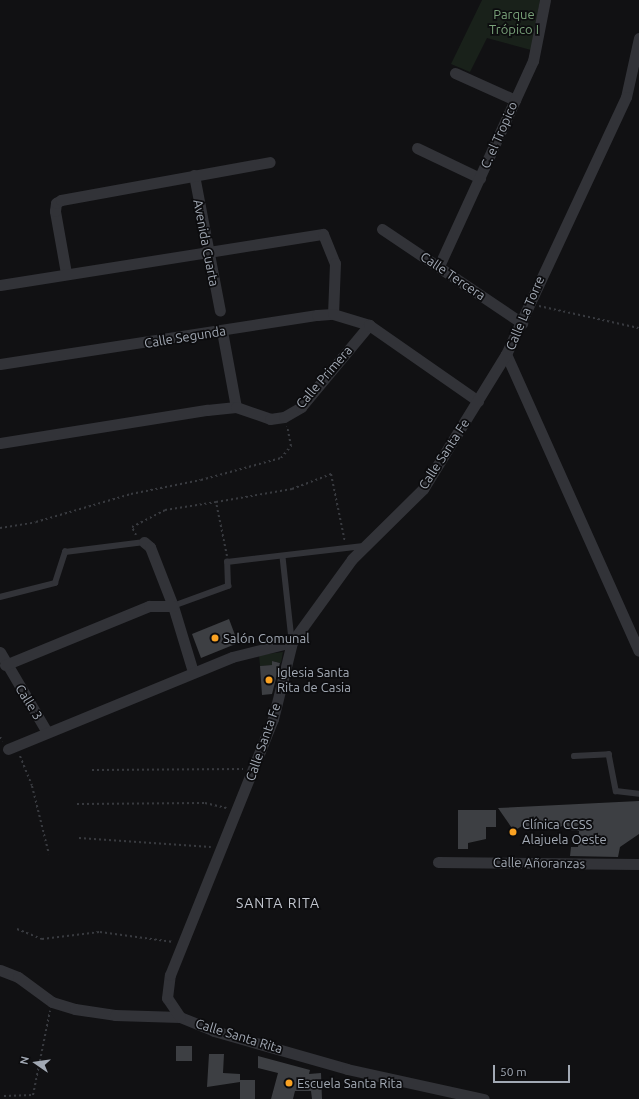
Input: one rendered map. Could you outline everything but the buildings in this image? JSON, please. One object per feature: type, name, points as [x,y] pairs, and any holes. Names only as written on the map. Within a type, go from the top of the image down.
[{"type":"street","name":"C. el Tropico","points":[[439,266],[480,178],[539,43],[545,0]]},
{"type":"street","name":"Calle La Torre","points":[[639,38],[626,97],[522,323],[506,354],[639,651]]},
{"type":"street","points":[[455,72],[514,100]]},
{"type":"street","points":[[417,148],[480,178]]},
{"type":"street","points":[[66,273],[56,203],[68,197],[270,162]]},
{"type":"street","name":"Avenida Cuarta","points":[[194,175],[220,311]]},
{"type":"street","name":"Calle Tercera","points":[[382,230],[439,266],[522,323]]},
{"type":"street","points":[[0,285],[66,273],[208,253],[323,234],[335,263],[333,314]]},
{"type":"street","name":"Calle Segunda","points":[[0,364],[333,314],[369,325]]},
{"type":"street","points":[[369,325],[478,401]]},
{"type":"street","name":"Calle Primera","points":[[0,443],[236,407],[270,419],[284,417],[301,407],[369,325]]},
{"type":"street","points":[[222,331],[236,407]]},
{"type":"street","name":"Calle Santa Fe","points":[[180,1017],[166,991],[182,943],[222,848],[273,719],[292,642],[363,546],[423,490],[506,354]]},
{"type":"street","points":[[144,542],[150,547],[173,606],[193,672]]},
{"type":"street","points":[[5,665],[149,606],[173,606]]},
{"type":"street","points":[[11,747],[193,672],[292,642]]},
{"type":"street","name":"Calle 3","points":[[0,652],[5,665],[47,732]]},
{"type":"street","name":"Calle Añoranzas","points":[[438,862],[639,864]]},
{"type":"street","name":"Calle Santa Rita","points":[[2,970],[52,1002],[115,1015],[180,1017],[214,1031],[347,1069],[484,1099]]},
{"type":"lane","points":[[0,597],[55,583],[65,552],[144,542]]},
{"type":"lane","points":[[173,606],[228,586],[228,562],[283,557],[363,546]]},
{"type":"lane","points":[[283,557],[292,642]]},
{"type":"lane","points":[[574,756],[609,754],[616,791],[639,794]]},
{"type":"path","points":[[530,304],[639,328]]},
{"type":"path","points":[[0,528],[36,522],[131,494],[201,480],[281,458],[291,446],[284,417]]},
{"type":"path","points":[[144,542],[132,527],[141,520],[165,510],[292,488],[331,474],[346,549]]},
{"type":"path","points":[[216,502],[228,562]]},
{"type":"path","points":[[11,747],[32,786],[49,854]]},
{"type":"path","points":[[92,770],[254,769]]},
{"type":"path","points":[[77,804],[205,803],[236,811]]},
{"type":"path","points":[[79,838],[222,848]]},
{"type":"path","points":[[17,929],[42,939],[100,932],[182,943]]},
{"type":"path","points":[[4,1096],[32,1095],[52,1002]]},
{"type":"green space","name":"Parque Trópico I","points":[[482,0],[540,0],[531,50],[487,38],[470,72],[451,64]]},
{"type":"green space","points":[[283,652],[281,663],[272,661],[272,665],[260,666],[259,655]]},
{"type":"place","name":"Salón Comunal","points":[[215,638]]},
{"type":"place","name":"Iglesia Santa Rita de Casia","points":[[269,680]]},
{"type":"place","name":"Clínica CCSS Alajuela Oeste","points":[[513,832]]},
{"type":"place","name":"Escuela Santa Rita","points":[[289,1083]]},
{"type":"district","name":"SANTA RITA","points":[[278,903]]}]
